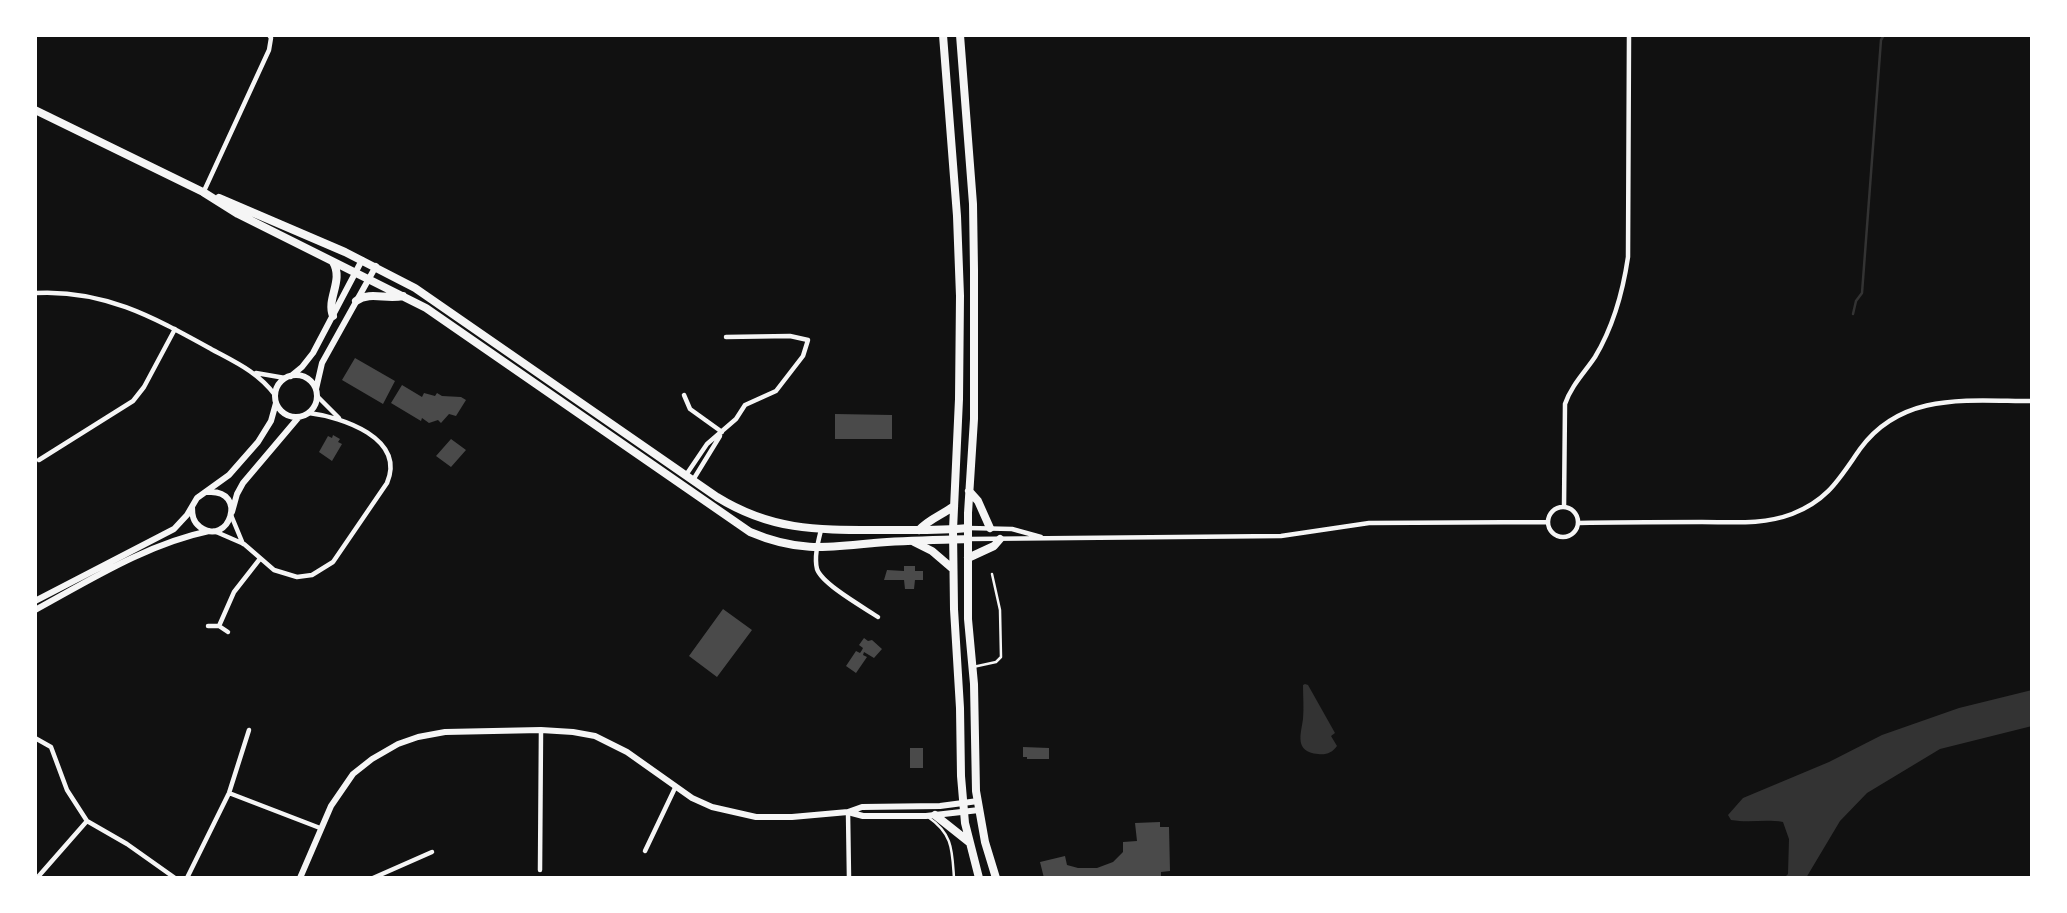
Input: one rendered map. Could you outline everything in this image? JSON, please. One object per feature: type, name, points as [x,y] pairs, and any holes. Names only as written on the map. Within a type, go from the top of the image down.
[{"type":"main road","points":[[943,35],[954,168],[960,296],[959,425],[953,569],[963,808],[979,878]]},
{"type":"main road","points":[[960,35],[973,204],[974,256],[975,393],[969,491],[968,619],[973,667],[978,806],[996,878]]},
{"type":"main road","points":[[35,110],[204,192],[242,206],[376,266],[438,303],[734,508],[754,517],[789,527],[821,530],[968,528]]},
{"type":"main road","points":[[204,192],[238,214],[440,317],[743,528],[781,542],[817,548],[968,539]]},
{"type":"main road","points":[[333,262],[338,275],[331,310],[333,316]]},
{"type":"main road","points":[[356,301],[369,296],[387,299],[403,296]]},
{"type":"main road","points":[[969,491],[978,501],[990,528]]},
{"type":"main road","points":[[919,530],[927,521],[941,516],[954,506]]},
{"type":"main road","points":[[968,558],[994,546],[1000,539]]},
{"type":"main road","points":[[914,541],[932,551],[953,569]]},
{"type":"main road","points":[[930,815],[969,842]]},
{"type":"street","points":[[204,192],[269,50],[269,35]]},
{"type":"street","points":[[1564,507],[1565,404],[1602,344],[1620,295],[1627,265],[1629,35]]},
{"type":"street","points":[[35,601],[168,534],[182,522],[197,498],[229,475],[258,442],[271,421],[280,383],[310,358],[362,260]]},
{"type":"street","points":[[35,610],[94,577],[166,543],[223,527],[246,479],[290,426],[313,408],[322,363],[376,266]]},
{"type":"street","points":[[35,293],[63,293],[103,300],[148,314],[256,373],[303,376],[313,384],[317,393],[339,418]]},
{"type":"street","points":[[40,460],[132,401],[144,387],[175,329]]},
{"type":"street","points":[[690,478],[707,444],[722,432],[745,405],[776,391],[803,356],[808,340],[790,336],[726,337]]},
{"type":"street","points":[[256,373],[283,413],[300,417]]},
{"type":"street","points":[[684,395],[690,409],[722,432]]},
{"type":"street","points":[[1579,523],[1754,522],[1784,517],[1804,509],[1830,491],[1867,441],[1897,416],[1923,405],[1946,401],[2032,401]]},
{"type":"street","points":[[204,493],[223,495],[230,503],[231,514],[244,544],[259,560],[285,575],[307,576],[333,562],[386,485],[391,468],[390,458],[384,447],[371,435],[339,418],[309,413]]},
{"type":"street","points":[[192,506],[195,523],[244,544]]},
{"type":"street","points":[[1564,507],[1576,514],[1579,523],[1571,536],[1560,538],[1551,532],[1548,522],[1551,513],[1564,507]]},
{"type":"street","points":[[968,539],[1281,536],[1368,523],[1548,522]]},
{"type":"street","points":[[968,528],[1020,530],[1042,537]]},
{"type":"street","points":[[821,530],[817,548],[817,571],[825,580],[878,617]]},
{"type":"street","points":[[219,626],[234,592],[259,560]]},
{"type":"street","points":[[208,626],[219,626],[228,632]]},
{"type":"street","points":[[187,878],[229,793],[249,730]]},
{"type":"street","points":[[300,878],[320,828],[338,794],[353,774],[398,744],[425,735],[446,732],[541,730],[595,736],[640,761],[675,788],[712,807],[756,817],[848,812],[862,807],[963,808]]},
{"type":"street","points":[[540,870],[541,730]]},
{"type":"street","points":[[35,738],[51,747],[67,790],[87,821],[127,844],[175,878]]},
{"type":"street","points":[[645,851],[675,788]]},
{"type":"street","points":[[229,793],[320,828]]},
{"type":"street","points":[[848,812],[863,816],[930,815],[978,806]]},
{"type":"street","points":[[848,812],[849,878]]},
{"type":"street","points":[[37,878],[87,821]]},
{"type":"street","points":[[373,878],[432,852]]},
{"type":"lane","points":[[973,667],[996,662],[1001,657],[1000,610],[992,574]]},
{"type":"lane","points":[[930,815],[944,831],[952,852],[954,878]]},
{"type":"shaded area","points":[[1305,684],[1335,733],[1331,736],[1337,746],[1329,753],[1310,753],[1302,746]]},
{"type":"shaded area","points":[[2032,690],[2032,726],[1940,749],[1867,793],[1840,821],[1806,878],[1784,878],[1788,874],[1789,839],[1783,822],[1731,820],[1728,815],[1743,798],[1829,762],[1882,735],[1959,708]]},
{"type":"building","points":[[355,358],[395,381],[383,404],[342,380]]},
{"type":"building","points":[[402,385],[422,397],[424,393],[435,396],[437,393],[466,400],[456,416],[449,414],[441,423],[438,420],[429,423],[391,403]]},
{"type":"building","points":[[835,414],[892,415],[892,439],[835,439]]},
{"type":"building","points":[[333,435],[340,439],[338,442],[342,444],[332,461],[319,452],[328,436],[332,438]]},
{"type":"building","points":[[451,439],[466,450],[451,467],[436,456]]},
{"type":"building","points":[[904,566],[915,566],[915,571],[923,571],[923,580],[915,580],[914,589],[905,589],[904,580],[884,580],[887,570],[904,571]]},
{"type":"building","points":[[723,609],[752,630],[717,677],[689,656]]},
{"type":"building","points":[[864,638],[872,640],[882,649],[874,658],[864,652],[863,655],[867,657],[856,673],[846,666],[856,651],[860,653],[862,650],[859,645]]},
{"type":"building","points":[[1023,747],[1049,748],[1049,759],[1027,759],[1023,757]]},
{"type":"building","points":[[910,748],[923,748],[923,768],[910,768]]},
{"type":"building","points":[[1160,822],[1160,827],[1169,827],[1170,871],[1161,872],[1161,876],[1044,878],[1040,862],[1065,856],[1067,865],[1097,868],[1113,862],[1123,852],[1123,842],[1137,841],[1135,823]]},
{"type":"waterway","points":[[1853,314],[1856,301],[1862,293],[1881,40],[1884,35]]}]
